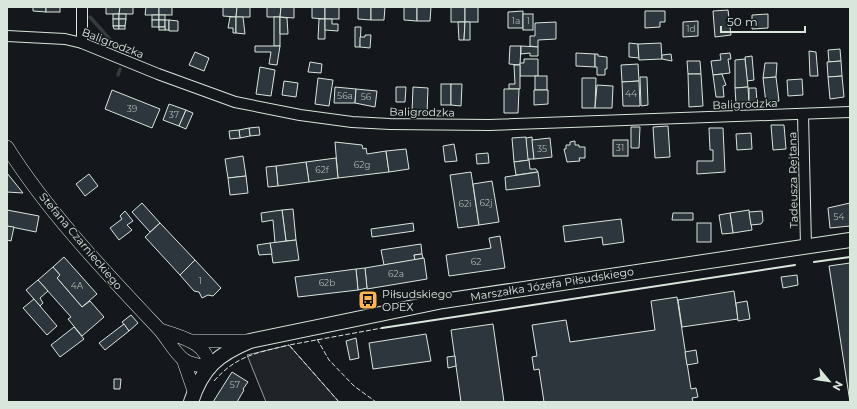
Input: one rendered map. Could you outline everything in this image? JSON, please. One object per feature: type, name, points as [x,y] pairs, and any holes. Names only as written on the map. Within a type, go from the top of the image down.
[{"type":"main road","name":"Marszałka Józefa Piłsudskiego","points":[[193,396],[210,367],[226,351],[250,341],[443,301],[850,240]]},
{"type":"street","points":[[82,7],[82,43]]},
{"type":"street","name":"Baligrodzka","points":[[7,36],[65,39],[82,43],[165,77],[235,102],[300,116],[352,122],[489,125],[850,112]]},
{"type":"street","name":"Tadeusza Rejtana","points":[[803,114],[806,246]]},
{"type":"street","name":"Stefana Czarnieckiego","points":[[7,147],[37,189],[72,232],[134,304],[160,330],[170,345],[183,359],[200,366],[210,367],[208,356],[202,348],[192,341],[160,330]]},
{"type":"street","name":"Stefana Czarnieckiego","points":[[192,341],[250,341]]},
{"type":"street","name":"Stefana Czarnieckiego","points":[[183,359],[193,396]]},
{"type":"shaded area","points":[[289,345],[339,402],[266,402],[247,355]]},
{"type":"building","points":[[33,7],[46,7],[46,12],[33,11]]},
{"type":"building","points":[[46,7],[60,7],[60,12],[46,12]]},
{"type":"building","points":[[106,7],[120,7],[119,14],[106,14]]},
{"type":"building","points":[[120,7],[133,7],[133,14],[119,14]]},
{"type":"building","points":[[146,7],[159,7],[159,15],[145,15]]},
{"type":"building","points":[[159,7],[172,7],[172,15],[159,15]]},
{"type":"building","points":[[223,7],[237,7],[236,17],[223,16]]},
{"type":"building","points":[[237,7],[250,7],[250,17],[236,17]]},
{"type":"building","points":[[267,7],[281,7],[280,17],[267,17]]},
{"type":"building","points":[[281,7],[294,7],[294,18],[280,17]]},
{"type":"building","points":[[312,7],[325,7],[325,19],[312,18]]},
{"type":"building","points":[[325,7],[339,7],[339,19],[325,19]]},
{"type":"building","points":[[358,7],[371,7],[371,20],[358,19]]},
{"type":"building","points":[[371,7],[385,7],[384,20],[371,20]]},
{"type":"building","points":[[404,7],[417,7],[417,21],[404,20]]},
{"type":"building","points":[[417,7],[431,7],[430,21],[417,21]]},
{"type":"building","points":[[451,7],[465,7],[465,22],[451,22]]},
{"type":"building","points":[[465,7],[478,7],[478,22],[465,22]]},
{"type":"building","points":[[728,10],[731,35],[715,37],[713,11]]},
{"type":"building","points":[[523,11],[523,28],[508,28],[508,12]]},
{"type":"building","points":[[645,11],[665,11],[665,22],[660,22],[660,27],[645,28]]},
{"type":"building","points":[[113,14],[119,14],[119,19],[113,19]]},
{"type":"building","points":[[119,14],[126,14],[126,19],[119,19]]},
{"type":"building","points":[[523,14],[533,14],[533,30],[523,30]]},
{"type":"building","points":[[768,14],[768,28],[752,29],[752,15]]},
{"type":"building","points":[[152,15],[159,15],[159,20],[152,20]]},
{"type":"building","points":[[159,15],[165,15],[165,20],[159,20]]},
{"type":"building","points":[[230,17],[236,17],[236,33],[233,33],[233,28],[228,28]]},
{"type":"building","points":[[236,17],[243,17],[245,34],[236,33]]},
{"type":"building","points":[[274,17],[280,17],[280,46],[274,46]]},
{"type":"building","points":[[280,17],[287,18],[288,34],[280,34]]},
{"type":"building","points":[[113,19],[119,19],[119,26],[113,26]]},
{"type":"building","points":[[119,19],[126,19],[125,26],[119,26]]},
{"type":"building","points":[[319,19],[325,19],[325,39],[318,39]]},
{"type":"building","points":[[325,19],[332,19],[332,24],[338,24],[338,31],[325,30]]},
{"type":"building","points":[[152,20],[159,20],[159,27],[152,27]]},
{"type":"building","points":[[159,20],[165,20],[165,27],[159,27]]},
{"type":"building","points":[[165,20],[169,20],[169,30],[165,30]]},
{"type":"building","points":[[169,20],[178,21],[178,31],[169,31]]},
{"type":"building","points":[[698,21],[698,36],[683,37],[683,22]]},
{"type":"building","points":[[458,22],[465,22],[464,40],[459,40]]},
{"type":"building","points":[[465,22],[470,22],[470,40],[464,40]]},
{"type":"building","points":[[556,22],[556,39],[538,40],[538,47],[530,46],[530,36],[535,36],[535,23]]},
{"type":"building","points":[[113,26],[119,26],[119,29],[114,29]]},
{"type":"building","points":[[119,26],[125,26],[125,29],[119,29]]},
{"type":"building","points":[[159,27],[165,27],[165,30],[159,30]]},
{"type":"building","points":[[355,27],[361,27],[360,47],[355,47]]},
{"type":"building","points":[[365,35],[371,35],[370,48],[360,47],[360,37],[365,37]]},
{"type":"building","points":[[629,43],[638,44],[639,58],[629,57]]},
{"type":"building","points":[[661,43],[662,59],[639,60],[638,44]]},
{"type":"building","points":[[255,46],[280,46],[277,65],[269,64],[271,52],[255,52]]},
{"type":"building","points":[[510,46],[521,46],[520,65],[509,64]]},
{"type":"building","points":[[521,46],[538,47],[538,56],[530,56],[530,53],[521,54]]},
{"type":"building","points":[[840,49],[841,61],[829,62],[828,50]]},
{"type":"building","points":[[809,51],[816,52],[818,76],[810,76]]},
{"type":"building","points":[[195,52],[209,58],[204,71],[189,65]]},
{"type":"building","points":[[576,53],[595,54],[595,67],[576,66]]},
{"type":"building","points":[[730,53],[731,59],[728,59],[730,73],[713,75],[711,61],[721,60],[720,54]]},
{"type":"building","points":[[595,54],[598,54],[598,56],[607,57],[607,69],[605,69],[605,75],[597,75],[597,67],[595,67]]},
{"type":"building","points":[[671,54],[672,61],[662,59],[662,55]]},
{"type":"building","points":[[752,56],[754,80],[747,81],[745,57]]},
{"type":"building","points":[[524,59],[538,59],[538,76],[520,76],[520,63],[524,63]]},
{"type":"building","points":[[745,59],[748,87],[735,88],[735,60]]},
{"type":"building","points":[[687,61],[700,61],[701,74],[688,74]]},
{"type":"building","points":[[841,61],[842,76],[828,77],[827,62]]},
{"type":"building","points":[[310,62],[322,64],[321,73],[308,72]]},
{"type":"building","points":[[765,63],[777,63],[776,77],[763,78]]},
{"type":"building","points":[[638,64],[639,81],[622,82],[621,65]]},
{"type":"building","points":[[514,65],[520,65],[520,89],[509,89],[509,84],[515,84]]},
{"type":"building","points":[[260,67],[275,70],[271,96],[256,94]]},
{"type":"building","points":[[688,74],[701,74],[703,106],[689,107]]},
{"type":"building","points":[[722,74],[726,85],[723,86],[724,97],[716,97],[713,75]]},
{"type":"building","points":[[535,76],[547,76],[547,90],[535,90]]},
{"type":"building","points":[[842,76],[844,97],[830,99],[828,77]]},
{"type":"building","points":[[640,77],[647,77],[648,105],[641,106]]},
{"type":"building","points":[[776,77],[779,101],[766,103],[763,78]]},
{"type":"building","points":[[318,78],[333,80],[329,106],[315,104]]},
{"type":"building","points":[[582,78],[596,78],[595,108],[582,108]]},
{"type":"building","points":[[802,79],[803,95],[788,96],[787,80]]},
{"type":"building","points":[[284,81],[298,83],[296,97],[282,95]]},
{"type":"building","points":[[639,81],[640,106],[623,106],[622,82]]},
{"type":"building","points":[[441,84],[451,84],[451,105],[441,105]]},
{"type":"building","points":[[451,84],[462,84],[461,106],[451,105]]},
{"type":"building","points":[[597,85],[613,86],[612,108],[595,108]]},
{"type":"building","points":[[335,87],[356,89],[355,103],[334,103]]},
{"type":"building","points":[[396,87],[406,87],[405,102],[396,102]]},
{"type":"building","points":[[413,87],[428,88],[427,113],[412,112]]},
{"type":"building","points":[[748,87],[749,103],[736,104],[735,88]]},
{"type":"building","points":[[749,88],[756,88],[757,102],[749,103]]},
{"type":"building","points":[[356,89],[377,91],[375,107],[355,103]]},
{"type":"building","points":[[504,89],[519,89],[518,113],[504,113]]},
{"type":"building","points":[[112,90],[160,109],[152,128],[105,109]]},
{"type":"building","points":[[534,90],[548,90],[548,104],[534,105]]},
{"type":"building","points":[[169,104],[186,110],[179,126],[163,120]]},
{"type":"building","points":[[186,110],[193,113],[186,129],[179,126]]},
{"type":"building","points":[[771,125],[784,125],[786,149],[773,150]]},
{"type":"building","points":[[668,126],[670,157],[655,158],[653,127]]},
{"type":"building","points":[[259,127],[260,135],[250,136],[249,128]]},
{"type":"building","points":[[631,127],[640,127],[639,148],[631,148]]},
{"type":"building","points":[[249,128],[250,136],[240,138],[239,130]]},
{"type":"building","points":[[709,128],[723,128],[725,172],[697,174],[697,161],[713,161],[713,150],[710,150]]},
{"type":"building","points":[[239,130],[240,138],[230,139],[229,131]]},
{"type":"building","points":[[751,133],[752,149],[737,150],[736,134]]},
{"type":"building","points":[[526,137],[529,160],[514,162],[512,138]]},
{"type":"building","points":[[532,137],[534,159],[528,159],[526,138]]},
{"type":"building","points":[[550,138],[552,157],[534,159],[532,140]]},
{"type":"building","points":[[613,140],[628,140],[628,156],[613,156]]},
{"type":"building","points":[[575,141],[575,145],[585,147],[585,158],[579,158],[580,161],[567,162],[564,149],[566,149],[566,145],[570,145],[570,142]]},
{"type":"building","points":[[335,142],[362,145],[363,149],[366,148],[367,154],[386,151],[389,172],[338,178]]},
{"type":"building","points":[[454,144],[457,161],[445,162],[443,146]]},
{"type":"building","points":[[406,149],[409,169],[389,172],[386,151]]},
{"type":"building","points":[[488,153],[489,163],[477,164],[476,154]]},
{"type":"building","points":[[243,156],[246,176],[228,178],[225,159]]},
{"type":"building","points":[[336,158],[338,178],[309,182],[306,162]]},
{"type":"building","points":[[529,160],[530,169],[536,169],[538,172],[516,175],[514,162]]},
{"type":"building","points":[[306,162],[309,182],[278,186],[276,166]]},
{"type":"building","points":[[276,166],[278,186],[268,187],[266,167]]},
{"type":"building","points":[[471,172],[479,225],[458,228],[450,175]]},
{"type":"building","points":[[538,172],[540,186],[506,190],[505,177]]},
{"type":"building","points":[[7,173],[23,193],[7,192]]},
{"type":"building","points":[[89,174],[98,186],[85,196],[76,184]]},
{"type":"building","points":[[246,176],[248,193],[230,195],[228,178]]},
{"type":"building","points":[[492,181],[499,222],[479,225],[473,184]]},
{"type":"building","points":[[142,203],[160,223],[150,232],[132,212]]},
{"type":"building","points":[[850,203],[850,226],[830,228],[828,208]]},
{"type":"building","points":[[293,209],[296,240],[286,241],[282,210]]},
{"type":"building","points":[[7,210],[39,216],[36,232],[7,226]]},
{"type":"building","points":[[282,210],[286,241],[275,243],[273,220],[262,222],[261,213]]},
{"type":"building","points":[[749,210],[752,230],[733,233],[730,213]]},
{"type":"building","points":[[125,211],[133,221],[127,225],[132,230],[119,240],[110,228],[122,219],[120,216]]},
{"type":"building","points":[[762,211],[763,221],[761,224],[751,225],[749,212]]},
{"type":"building","points":[[673,213],[693,213],[693,220],[672,220]]},
{"type":"building","points":[[730,213],[733,233],[722,234],[719,215]]},
{"type":"building","points":[[621,219],[624,242],[603,245],[602,237],[565,242],[563,226]]},
{"type":"building","points":[[160,223],[195,260],[180,275],[145,237]]},
{"type":"building","points":[[413,223],[414,231],[372,237],[371,229]]},
{"type":"building","points":[[697,223],[711,223],[711,242],[697,242]]},
{"type":"building","points":[[7,226],[14,227],[11,241],[7,240]]},
{"type":"building","points":[[500,236],[505,268],[449,276],[446,255],[491,248],[489,238]]},
{"type":"building","points":[[296,240],[299,260],[273,263],[270,243]]},
{"type":"building","points":[[270,243],[272,254],[259,255],[257,245]]},
{"type":"building","points":[[421,244],[422,254],[414,255],[415,260],[384,265],[381,250]]},
{"type":"building","points":[[422,254],[423,258],[415,260],[414,255]]},
{"type":"building","points":[[64,257],[97,294],[82,307],[57,278],[60,275],[53,267]]},
{"type":"building","points":[[424,258],[427,279],[367,289],[365,268]]},
{"type":"building","points":[[195,260],[221,288],[213,296],[208,295],[202,298],[199,292],[194,291],[180,275]]},
{"type":"building","points":[[850,263],[850,402],[829,266]]},
{"type":"building","points":[[53,267],[60,275],[57,278],[82,307],[90,301],[104,317],[82,336],[68,319],[71,317],[38,280]]},
{"type":"building","points":[[365,268],[367,288],[358,290],[356,269]]},
{"type":"building","points":[[356,269],[358,290],[298,297],[295,277]]},
{"type":"building","points":[[797,275],[798,285],[783,288],[781,277]]},
{"type":"building","points":[[38,280],[48,291],[40,298],[43,303],[40,306],[26,290]]},
{"type":"building","points":[[734,291],[738,319],[682,327],[678,300]]},
{"type":"building","points":[[677,297],[691,389],[696,388],[698,397],[692,398],[693,402],[544,402],[539,369],[534,370],[532,357],[537,356],[532,325],[566,320],[570,342],[655,330],[651,301]]},
{"type":"building","points":[[34,299],[57,326],[47,335],[23,308]]},
{"type":"building","points":[[747,301],[750,319],[738,321],[736,303]]},
{"type":"building","points":[[131,315],[138,323],[129,331],[122,322]]},
{"type":"building","points":[[124,324],[129,331],[105,350],[99,343]]},
{"type":"building","points":[[493,324],[504,402],[461,402],[451,330]]},
{"type":"building","points":[[74,327],[84,339],[60,357],[51,345]]},
{"type":"building","points":[[426,334],[431,361],[373,369],[369,343]]},
{"type":"building","points":[[356,338],[359,358],[350,360],[346,341]]},
{"type":"building","points":[[696,350],[698,363],[687,365],[685,352]]},
{"type":"building","points":[[455,356],[456,366],[448,368],[447,357]]},
{"type":"building","points":[[232,372],[248,382],[237,402],[213,402]]},
{"type":"building","points":[[114,379],[121,379],[120,389],[114,389]]},
{"type":"waterway","points":[[90,17],[115,47]]},
{"type":"waterway","points":[[118,75],[120,69]]},
{"type":"fence","points":[[339,402],[289,345],[382,328]]},
{"type":"fence","points":[[317,339],[329,360],[354,386],[376,402]]},
{"type":"fence","points":[[214,381],[239,360],[257,353],[289,345]]},
{"type":"wall","points":[[814,262],[850,257]]},
{"type":"wall","points":[[382,328],[795,265]]},
{"type":"place","name":"Piłsudskiego OPEX","points":[[368,300]]}]
